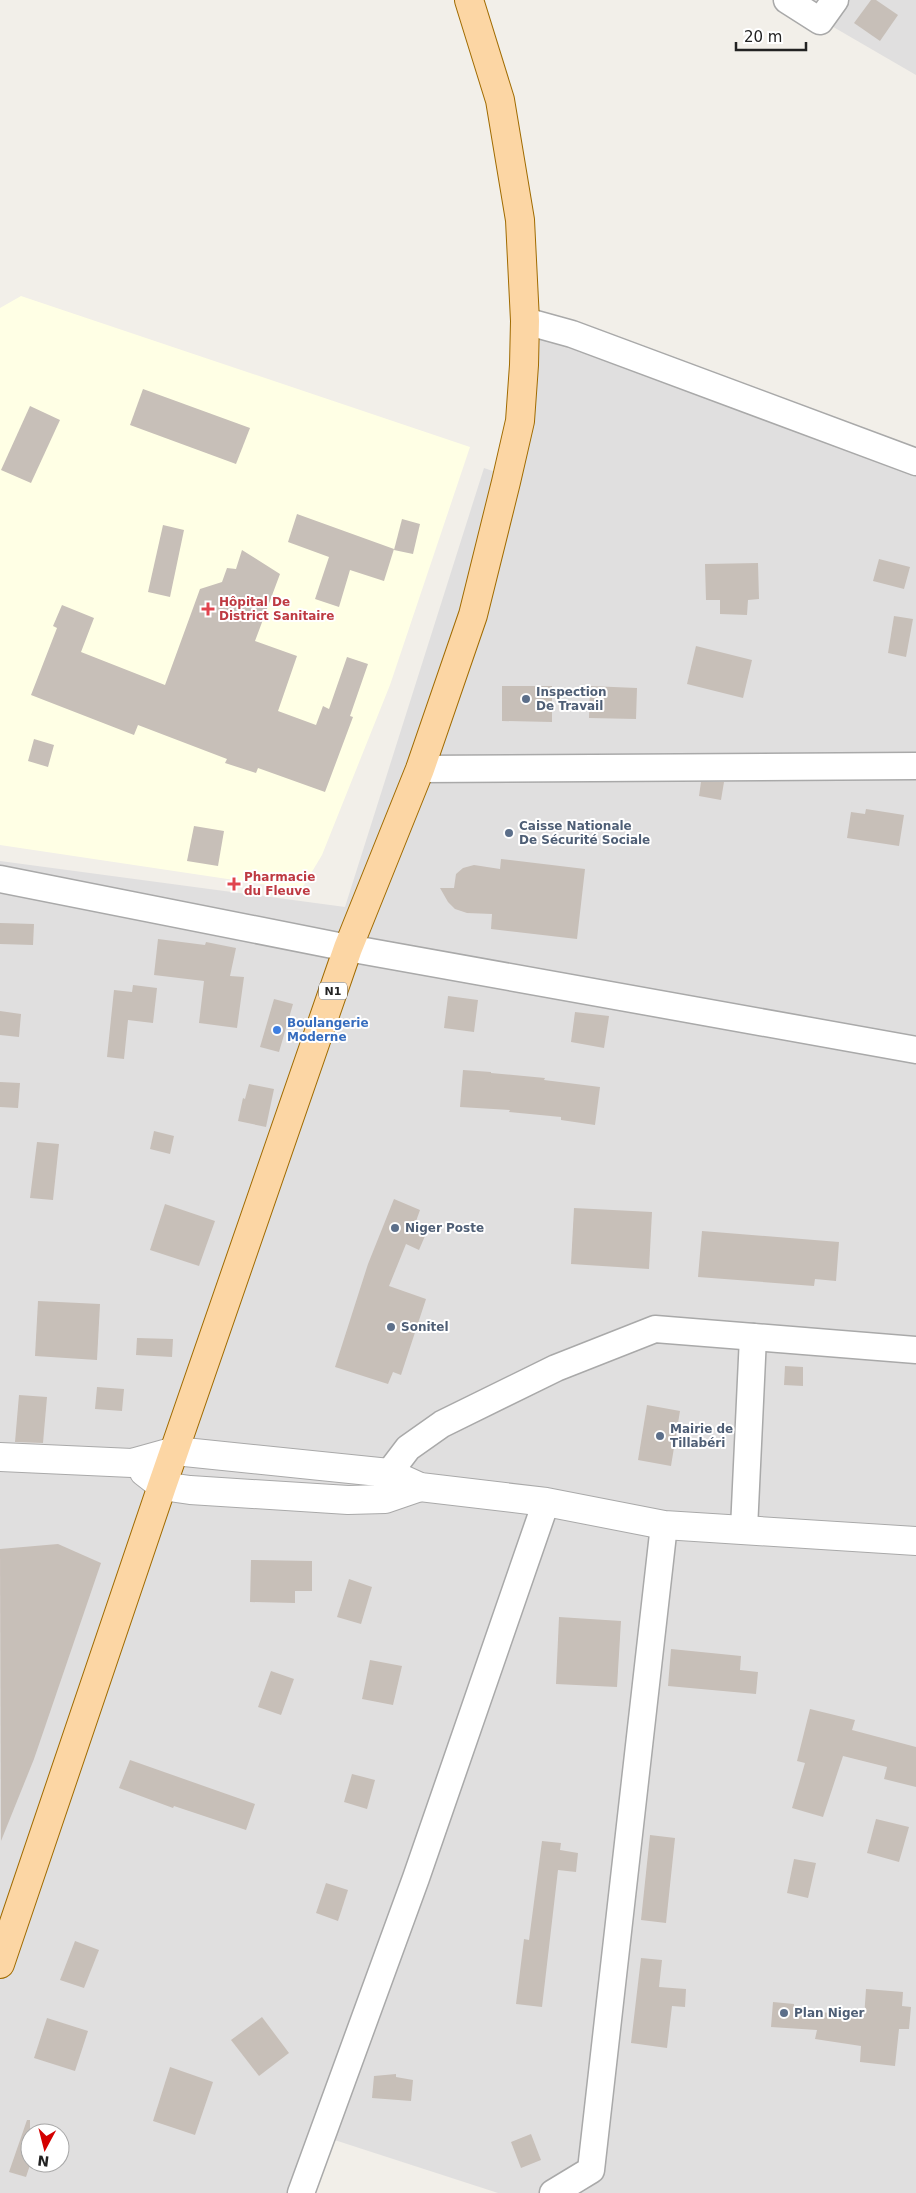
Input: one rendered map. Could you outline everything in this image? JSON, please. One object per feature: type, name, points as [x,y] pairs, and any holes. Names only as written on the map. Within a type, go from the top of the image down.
[{"type":"main road","name":"N1","points":[[0,1964],[4,1937],[175,1451],[348,948],[420,769],[473,615],[506,482],[520,421],[525,321],[520,220],[502,109],[469,0]]},
{"type":"street","points":[[787,0],[820,21],[835,0]]},
{"type":"street","points":[[525,321],[572,334],[916,462]]},
{"type":"street","points":[[420,769],[916,766]]},
{"type":"street","points":[[0,879],[348,948],[916,1050]]},
{"type":"street","points":[[132,1463],[162,1486],[190,1490],[348,1500],[387,1486],[408,1448],[442,1424],[556,1368],[655,1329],[916,1350]]},
{"type":"street","points":[[744,1529],[753,1337]]},
{"type":"street","points":[[0,1457],[132,1463],[175,1451],[387,1486],[420,1487],[546,1502],[664,1525],[916,1541]]},
{"type":"street","points":[[301,2193],[416,1878],[546,1502]]},
{"type":"street","points":[[554,2193],[591,2170],[664,1525]]},
{"type":"shaded area","points":[[791,0],[916,0],[916,75],[823,21]]},
{"type":"shaded area","name":"Hôpital De District Sanitaire","points":[[21,296],[470,447],[390,685],[322,855],[301,890],[0,845],[0,308]]},
{"type":"shaded area","points":[[532,335],[569,337],[916,465],[916,2193],[498,2193],[316,2134],[295,2193],[0,2193],[0,861],[345,907],[484,468],[510,477]]},
{"type":"building","points":[[871,0],[876,0],[898,15],[880,41],[854,23]]},
{"type":"building","points":[[143,389],[250,428],[236,464],[130,425]]},
{"type":"building","points":[[30,406],[60,420],[31,483],[1,470]]},
{"type":"building","points":[[297,514],[394,549],[384,581],[350,570],[339,607],[315,599],[329,557],[288,542]]},
{"type":"building","points":[[402,519],[420,524],[413,554],[394,550]]},
{"type":"building","points":[[163,525],[184,530],[170,597],[148,592]]},
{"type":"building","points":[[242,550],[280,574],[255,641],[297,656],[278,711],[316,725],[323,706],[329,709],[347,657],[368,664],[350,716],[353,717],[325,792],[258,768],[256,773],[225,763],[227,759],[138,725],[134,735],[31,695],[57,628],[53,626],[62,605],[94,618],[81,652],[165,685],[200,589],[222,582],[227,568],[236,569]]},
{"type":"building","points":[[879,559],[910,567],[904,589],[873,581]]},
{"type":"building","points":[[758,563],[759,599],[748,600],[747,615],[720,614],[720,600],[706,600],[705,564]]},
{"type":"building","points":[[894,616],[913,619],[906,657],[888,653]]},
{"type":"building","points":[[696,646],[752,660],[743,698],[687,684]]},
{"type":"building","points":[[502,686],[552,686],[552,722],[502,721]]},
{"type":"building","points":[[590,686],[637,688],[636,719],[589,718]]},
{"type":"building","points":[[34,739],[54,745],[48,767],[28,761]]},
{"type":"building","points":[[701,782],[724,782],[721,800],[699,796]]},
{"type":"building","points":[[866,809],[904,815],[899,846],[847,838],[851,812],[865,814]]},
{"type":"building","points":[[194,826],[224,831],[218,866],[187,861]]},
{"type":"building","points":[[501,859],[585,869],[577,939],[491,929],[492,914],[467,913],[455,909],[448,902],[440,888],[454,888],[456,874],[463,868],[474,865],[500,869]]},
{"type":"building","points":[[0,923],[34,924],[33,945],[0,944]]},
{"type":"building","points":[[158,939],[205,945],[206,942],[236,948],[230,976],[244,977],[237,1028],[199,1023],[204,981],[154,975]]},
{"type":"building","points":[[133,985],[157,988],[153,1023],[128,1020],[124,1059],[107,1057],[114,990],[132,992]]},
{"type":"building","points":[[448,996],[478,1000],[474,1032],[444,1028]]},
{"type":"building","points":[[274,999],[293,1004],[279,1052],[260,1047]]},
{"type":"building","points":[[0,1011],[21,1014],[19,1037],[0,1035]]},
{"type":"building","points":[[575,1012],[609,1016],[604,1048],[571,1042]]},
{"type":"building","points":[[463,1070],[545,1078],[544,1080],[600,1087],[595,1125],[561,1120],[561,1117],[509,1112],[510,1110],[460,1107]]},
{"type":"building","points":[[0,1082],[20,1083],[18,1108],[0,1107]]},
{"type":"building","points":[[249,1084],[274,1089],[266,1127],[238,1121],[243,1098],[245,1099]]},
{"type":"building","points":[[154,1131],[174,1136],[170,1154],[150,1149]]},
{"type":"building","points":[[37,1142],[59,1144],[53,1200],[30,1198]]},
{"type":"building","points":[[394,1199],[420,1210],[415,1224],[428,1229],[419,1250],[406,1244],[389,1286],[426,1299],[401,1375],[393,1372],[388,1384],[335,1367],[368,1264]]},
{"type":"building","points":[[165,1204],[215,1221],[199,1266],[150,1250]]},
{"type":"building","points":[[574,1208],[652,1212],[649,1269],[571,1264]]},
{"type":"building","points":[[702,1231],[839,1242],[836,1281],[815,1279],[814,1286],[698,1277]]},
{"type":"building","points":[[38,1301],[100,1304],[97,1360],[35,1356]]},
{"type":"building","points":[[137,1338],[173,1339],[172,1357],[136,1355]]},
{"type":"building","points":[[785,1366],[803,1367],[803,1386],[784,1385]]},
{"type":"building","points":[[97,1387],[124,1389],[122,1411],[95,1409]]},
{"type":"building","points":[[19,1395],[47,1397],[43,1443],[15,1442]]},
{"type":"building","points":[[647,1405],[680,1411],[671,1466],[638,1460]]},
{"type":"building","points":[[58,1544],[101,1563],[34,1759],[1,1841],[0,1549]]},
{"type":"building","points":[[251,1560],[312,1561],[312,1591],[295,1591],[295,1603],[250,1602]]},
{"type":"building","points":[[349,1579],[372,1587],[361,1624],[337,1617]]},
{"type":"building","points":[[559,1617],[621,1621],[617,1687],[556,1684]]},
{"type":"building","points":[[671,1649],[741,1656],[740,1670],[758,1672],[756,1694],[668,1686]]},
{"type":"building","points":[[370,1660],[402,1666],[393,1705],[362,1699]]},
{"type":"building","points":[[271,1671],[294,1679],[281,1715],[258,1707]]},
{"type":"building","points":[[810,1709],[855,1720],[852,1730],[916,1747],[916,1787],[884,1779],[887,1767],[843,1756],[823,1817],[792,1808],[805,1763],[797,1761]]},
{"type":"building","points":[[130,1760],[255,1804],[246,1830],[174,1806],[173,1808],[119,1788]]},
{"type":"building","points":[[352,1774],[375,1780],[367,1809],[344,1802]]},
{"type":"building","points":[[876,1819],[909,1827],[899,1862],[867,1853]]},
{"type":"building","points":[[650,1835],[675,1838],[666,1923],[641,1920]]},
{"type":"building","points":[[542,1841],[561,1843],[560,1850],[578,1853],[576,1872],[558,1870],[542,2007],[516,2004],[524,1939],[529,1940]]},
{"type":"building","points":[[794,1859],[816,1863],[808,1898],[787,1893]]},
{"type":"building","points":[[326,1883],[348,1890],[338,1921],[316,1913]]},
{"type":"building","points":[[75,1941],[99,1950],[84,1988],[60,1980]]},
{"type":"building","points":[[641,1958],[662,1960],[659,1987],[686,1989],[685,2007],[672,2006],[667,2048],[631,2043]]},
{"type":"building","points":[[866,1989],[903,1992],[902,2006],[911,2007],[909,2029],[899,2029],[895,2066],[860,2062],[861,2046],[815,2039],[817,2030],[771,2027],[773,2002],[794,2004],[794,2008],[864,2018]]},
{"type":"building","points":[[262,2017],[289,2053],[259,2076],[231,2040]]},
{"type":"building","points":[[47,2018],[88,2031],[75,2071],[34,2058]]},
{"type":"building","points":[[170,2067],[213,2082],[195,2135],[153,2121]]},
{"type":"building","points":[[396,2074],[396,2077],[413,2080],[411,2101],[372,2098],[374,2076]]},
{"type":"building","points":[[531,2134],[541,2160],[521,2168],[511,2142]]},
{"type":"building","points":[[20,2140],[20,2173],[27,2173],[26,2177],[9,2172]]},
{"type":"place","name":"Hôpital De District Sanitaire","points":[[208,609]]},
{"type":"place","name":"Inspection De Travail","points":[[526,699]]},
{"type":"place","name":"Caisse Nationale De Sécurité Sociale","points":[[509,833]]},
{"type":"place","name":"Pharmacie du Fleuve","points":[[234,884]]},
{"type":"place","name":"Boulangerie Moderne","points":[[277,1030]]},
{"type":"place","name":"Niger Poste","points":[[395,1228]]},
{"type":"place","name":"Sonitel","points":[[391,1327]]},
{"type":"place","name":"Mairie de Tillabéri","points":[[660,1436]]},
{"type":"place","name":"Plan Niger","points":[[784,2013]]}]
